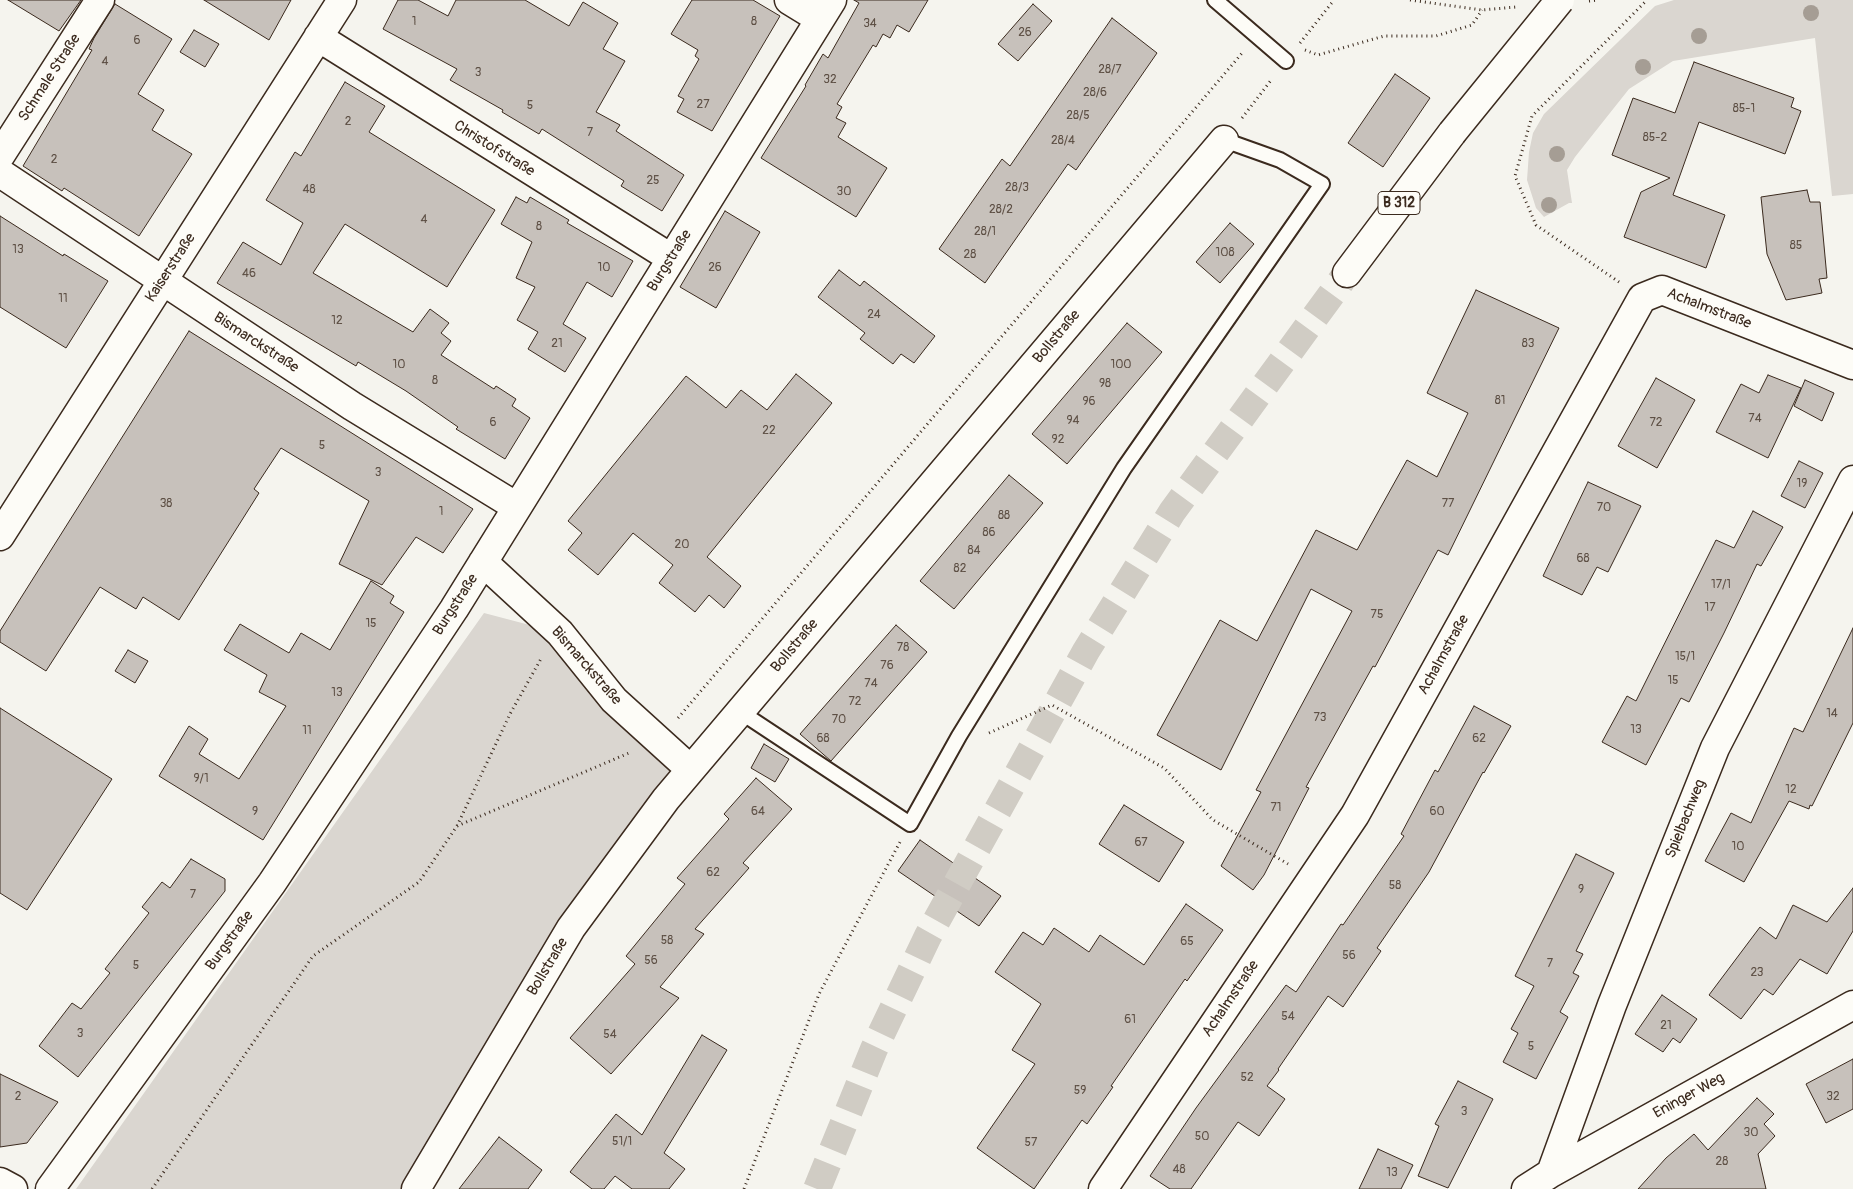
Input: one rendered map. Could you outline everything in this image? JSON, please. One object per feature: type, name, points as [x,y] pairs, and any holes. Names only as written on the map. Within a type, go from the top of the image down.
[{"type":"street","name":"Schmale Straße","points":[[0,156],[100,0]]},
{"type":"street","name":"Kaiserstraße","points":[[0,536],[342,0]]},
{"type":"street","points":[[789,0],[826,10]]},
{"type":"street","name":"B 312","points":[[1347,273],[1452,133],[1560,0]]},
{"type":"street","name":"Burgstraße","points":[[50,1189],[272,883],[483,562],[826,10]]},
{"type":"street","name":"Christofstraße","points":[[318,37],[672,258]]},
{"type":"street","name":"Bollstraße","points":[[416,1189],[571,928],[690,768],[1224,140]]},
{"type":"street","name":"Bismarckstraße","points":[[0,173],[352,406],[517,507]]},
{"type":"street","name":"Achalmstraße","points":[[1103,1189],[1355,815],[1642,298],[1662,290],[1853,365]]},
{"type":"street","name":"Spielbachweg","points":[[1550,1173],[1612,1005],[1715,748],[1853,480]]},
{"type":"street","name":"Bismarckstraße","points":[[483,562],[560,633],[601,686],[658,741],[690,768]]},
{"type":"street","name":"Eninger Weg","points":[[1526,1189],[1550,1173],[1853,1005]]},
{"type":"street","points":[[0,1182],[13,1189]]},
{"type":"lane","points":[[1215,0],[1286,61]]},
{"type":"lane","points":[[739,711],[910,824],[959,736],[1124,468],[1322,184],[1280,160],[1224,140]]},
{"type":"path","points":[[1334,0],[1297,47],[1318,55],[1384,36],[1436,36],[1472,25],[1482,10],[1410,0]]},
{"type":"path","points":[[1642,298],[1536,225],[1515,176],[1532,116],[1647,0]]},
{"type":"path","points":[[457,826],[658,741],[1256,36]]},
{"type":"path","points":[[1224,140],[1286,61]]},
{"type":"path","points":[[152,1189],[313,956],[419,882],[457,826],[514,706],[534,669],[560,633]]},
{"type":"path","points":[[959,736],[979,737],[1052,705],[1164,768],[1213,820],[1312,878]]},
{"type":"path","points":[[744,1189],[819,994],[910,824]]},
{"type":"shaded area","points":[[1674,0],[1853,0],[1853,194],[1832,196],[1815,38],[1673,61],[1629,89],[1575,157],[1567,170],[1572,203],[1544,217],[1536,208],[1527,180],[1529,152],[1533,133],[1544,114],[1655,6]]},
{"type":"shaded area","points":[[484,613],[560,633],[690,769],[416,1189],[76,1189]]},
{"type":"building","points":[[8,0],[81,0],[59,31]]},
{"type":"building","points":[[204,0],[291,0],[269,40]]},
{"type":"building","points":[[398,0],[418,0],[448,16],[456,0],[525,0],[569,26],[583,2],[618,23],[603,49],[625,61],[596,112],[620,125],[616,131],[684,175],[662,211],[621,186],[624,181],[542,129],[539,134],[502,112],[503,110],[450,80],[457,69],[383,29]]},
{"type":"building","points":[[692,0],[753,0],[780,16],[712,131],[677,112],[684,99],[678,96],[699,59],[695,56],[698,50],[671,34]]},
{"type":"building","points":[[854,0],[928,0],[909,32],[897,25],[890,38],[883,34],[876,47],[873,45],[837,104],[842,107],[836,118],[846,123],[838,137],[887,168],[856,217],[761,158],[806,86],[823,54],[828,58],[859,3]]},
{"type":"building","points":[[115,4],[172,39],[138,94],[164,110],[152,130],[192,154],[139,236],[64,188],[62,191],[23,166],[92,50],[89,49],[94,38]]},
{"type":"building","points":[[1033,4],[1052,21],[1018,61],[998,44]]},
{"type":"building","points":[[1112,18],[1157,53],[1076,170],[1068,164],[985,283],[939,249],[1002,159],[1010,166]]},
{"type":"building","points":[[194,30],[219,44],[205,67],[180,52]]},
{"type":"building","points":[[1694,62],[1794,98],[1791,107],[1801,111],[1785,154],[1699,122],[1673,195],[1725,215],[1706,268],[1624,237],[1641,192],[1670,178],[1612,155],[1633,98],[1675,113]]},
{"type":"building","points":[[1395,74],[1430,98],[1383,167],[1348,143]]},
{"type":"building","points":[[345,82],[385,106],[369,132],[495,210],[447,287],[345,224],[313,273],[413,332],[430,309],[449,323],[441,333],[451,341],[441,355],[494,389],[496,386],[516,399],[512,406],[530,418],[505,459],[456,429],[458,427],[406,391],[358,362],[356,366],[217,283],[243,242],[281,265],[303,223],[266,200],[295,152],[301,156]]},
{"type":"building","points":[[1807,190],[1810,202],[1820,202],[1827,278],[1819,279],[1822,293],[1786,300],[1767,254],[1761,197]]},
{"type":"building","points":[[516,197],[527,203],[530,197],[569,220],[567,223],[633,261],[612,297],[587,282],[563,324],[586,338],[565,372],[528,349],[538,332],[517,320],[535,287],[516,278],[532,242],[501,224]]},
{"type":"building","points":[[725,211],[760,232],[716,308],[680,287]]},
{"type":"building","points":[[0,216],[63,256],[64,254],[108,281],[66,348],[0,307]]},
{"type":"building","points":[[1230,223],[1254,244],[1220,283],[1196,262]]},
{"type":"building","points":[[839,270],[860,286],[864,281],[935,336],[914,363],[901,354],[893,364],[860,339],[865,333],[818,297]]},
{"type":"building","points":[[1476,290],[1559,328],[1448,555],[1438,550],[1375,667],[1373,666],[1306,787],[1309,788],[1264,875],[1253,890],[1221,866],[1261,792],[1256,790],[1352,611],[1311,589],[1221,770],[1157,735],[1220,620],[1257,641],[1316,530],[1357,550],[1407,460],[1437,477],[1468,413],[1427,393]]},
{"type":"building","points":[[1127,323],[1162,352],[1067,464],[1032,434]]},
{"type":"building","points":[[189,331],[473,509],[443,553],[416,537],[382,585],[339,564],[369,501],[281,448],[254,489],[259,493],[179,620],[143,597],[136,609],[100,587],[46,671],[0,642],[0,631]]},
{"type":"building","points":[[796,374],[832,403],[707,557],[741,586],[724,608],[709,595],[695,612],[659,583],[673,565],[633,533],[598,575],[568,550],[582,533],[568,521],[686,376],[726,408],[741,390],[767,410]]},
{"type":"building","points":[[1768,375],[1801,388],[1768,458],[1716,432],[1741,384],[1759,393]]},
{"type":"building","points":[[1656,378],[1695,400],[1657,468],[1618,446]]},
{"type":"building","points":[[1805,380],[1834,393],[1822,421],[1794,406]]},
{"type":"building","points":[[1799,461],[1823,473],[1805,508],[1781,496]]},
{"type":"building","points":[[1009,475],[1043,503],[954,609],[920,581]]},
{"type":"building","points":[[1588,482],[1641,506],[1608,572],[1597,567],[1582,595],[1543,576]]},
{"type":"building","points":[[1753,511],[1783,527],[1761,566],[1757,564],[1689,702],[1681,698],[1646,765],[1602,742],[1627,696],[1636,701],[1716,540],[1734,548]]},
{"type":"building","points":[[371,581],[394,596],[390,603],[404,612],[263,840],[159,776],[189,726],[208,739],[199,754],[239,779],[286,706],[259,692],[267,675],[224,650],[240,624],[289,653],[301,633],[330,650]]},
{"type":"building","points":[[896,625],[927,652],[831,761],[800,734]]},
{"type":"building","points":[[1853,628],[1853,723],[1812,806],[1810,805],[1809,809],[1789,801],[1744,882],[1705,861],[1731,813],[1751,823],[1794,728],[1803,732]]},
{"type":"building","points":[[128,650],[148,661],[135,683],[115,671]]},
{"type":"building","points":[[1474,706],[1511,726],[1483,772],[1429,872],[1377,948],[1381,951],[1343,1007],[1328,996],[1267,1086],[1285,1099],[1259,1136],[1238,1122],[1191,1189],[1170,1189],[1150,1176],[1196,1108],[1286,985],[1296,992],[1341,924],[1343,925],[1404,836],[1401,834],[1435,770],[1438,772]]},
{"type":"building","points":[[0,708],[112,779],[27,910],[0,893]]},
{"type":"building","points":[[764,744],[789,759],[775,782],[751,768]]},
{"type":"building","points":[[756,778],[792,809],[743,863],[749,868],[695,929],[704,934],[660,987],[679,998],[611,1074],[570,1038],[635,964],[626,956],[685,884],[677,878],[729,819],[724,814]]},
{"type":"building","points":[[1124,805],[1184,842],[1159,882],[1099,844]]},
{"type":"building","points":[[920,840],[1001,896],[979,926],[898,871]]},
{"type":"building","points":[[1576,854],[1614,873],[1576,951],[1583,954],[1573,973],[1579,976],[1560,1012],[1568,1017],[1536,1079],[1503,1062],[1518,1033],[1511,1029],[1534,986],[1515,976]]},
{"type":"building","points":[[191,859],[225,879],[225,891],[78,1077],[39,1046],[72,1003],[81,1009],[110,973],[105,969],[149,913],[142,907],[162,882],[170,888]]},
{"type":"building","points":[[1853,888],[1853,931],[1827,974],[1800,959],[1773,995],[1764,989],[1741,1019],[1709,995],[1760,927],[1776,939],[1793,905],[1827,922]]},
{"type":"building","points":[[1186,904],[1223,930],[1187,981],[1185,979],[1087,1124],[1082,1120],[1034,1189],[977,1148],[1035,1064],[1012,1050],[1041,1004],[995,972],[1023,932],[1043,945],[1054,928],[1089,952],[1100,935],[1144,965]]},
{"type":"building","points":[[1662,995],[1697,1019],[1680,1043],[1673,1038],[1663,1052],[1635,1034]]},
{"type":"building","points":[[702,1035],[727,1050],[664,1153],[685,1169],[669,1189],[632,1189],[615,1176],[604,1189],[592,1189],[570,1172],[616,1114],[642,1135]]},
{"type":"building","points":[[1853,1059],[1853,1109],[1826,1123],[1806,1084]]},
{"type":"building","points":[[0,1074],[58,1102],[27,1143],[0,1147]]},
{"type":"building","points":[[1458,1081],[1493,1099],[1448,1188],[1418,1176],[1439,1126],[1435,1124]]},
{"type":"building","points":[[1757,1098],[1774,1114],[1764,1124],[1775,1136],[1758,1154],[1766,1189],[1638,1189],[1666,1158],[1694,1134],[1708,1150]]},
{"type":"building","points":[[499,1137],[542,1170],[528,1189],[459,1189]]},
{"type":"building","points":[[1378,1149],[1413,1165],[1401,1189],[1359,1189]]},
{"type":"tunnel","points":[[817,1189],[874,1049],[928,936],[1086,651],[1172,512],[1347,273]]}]
